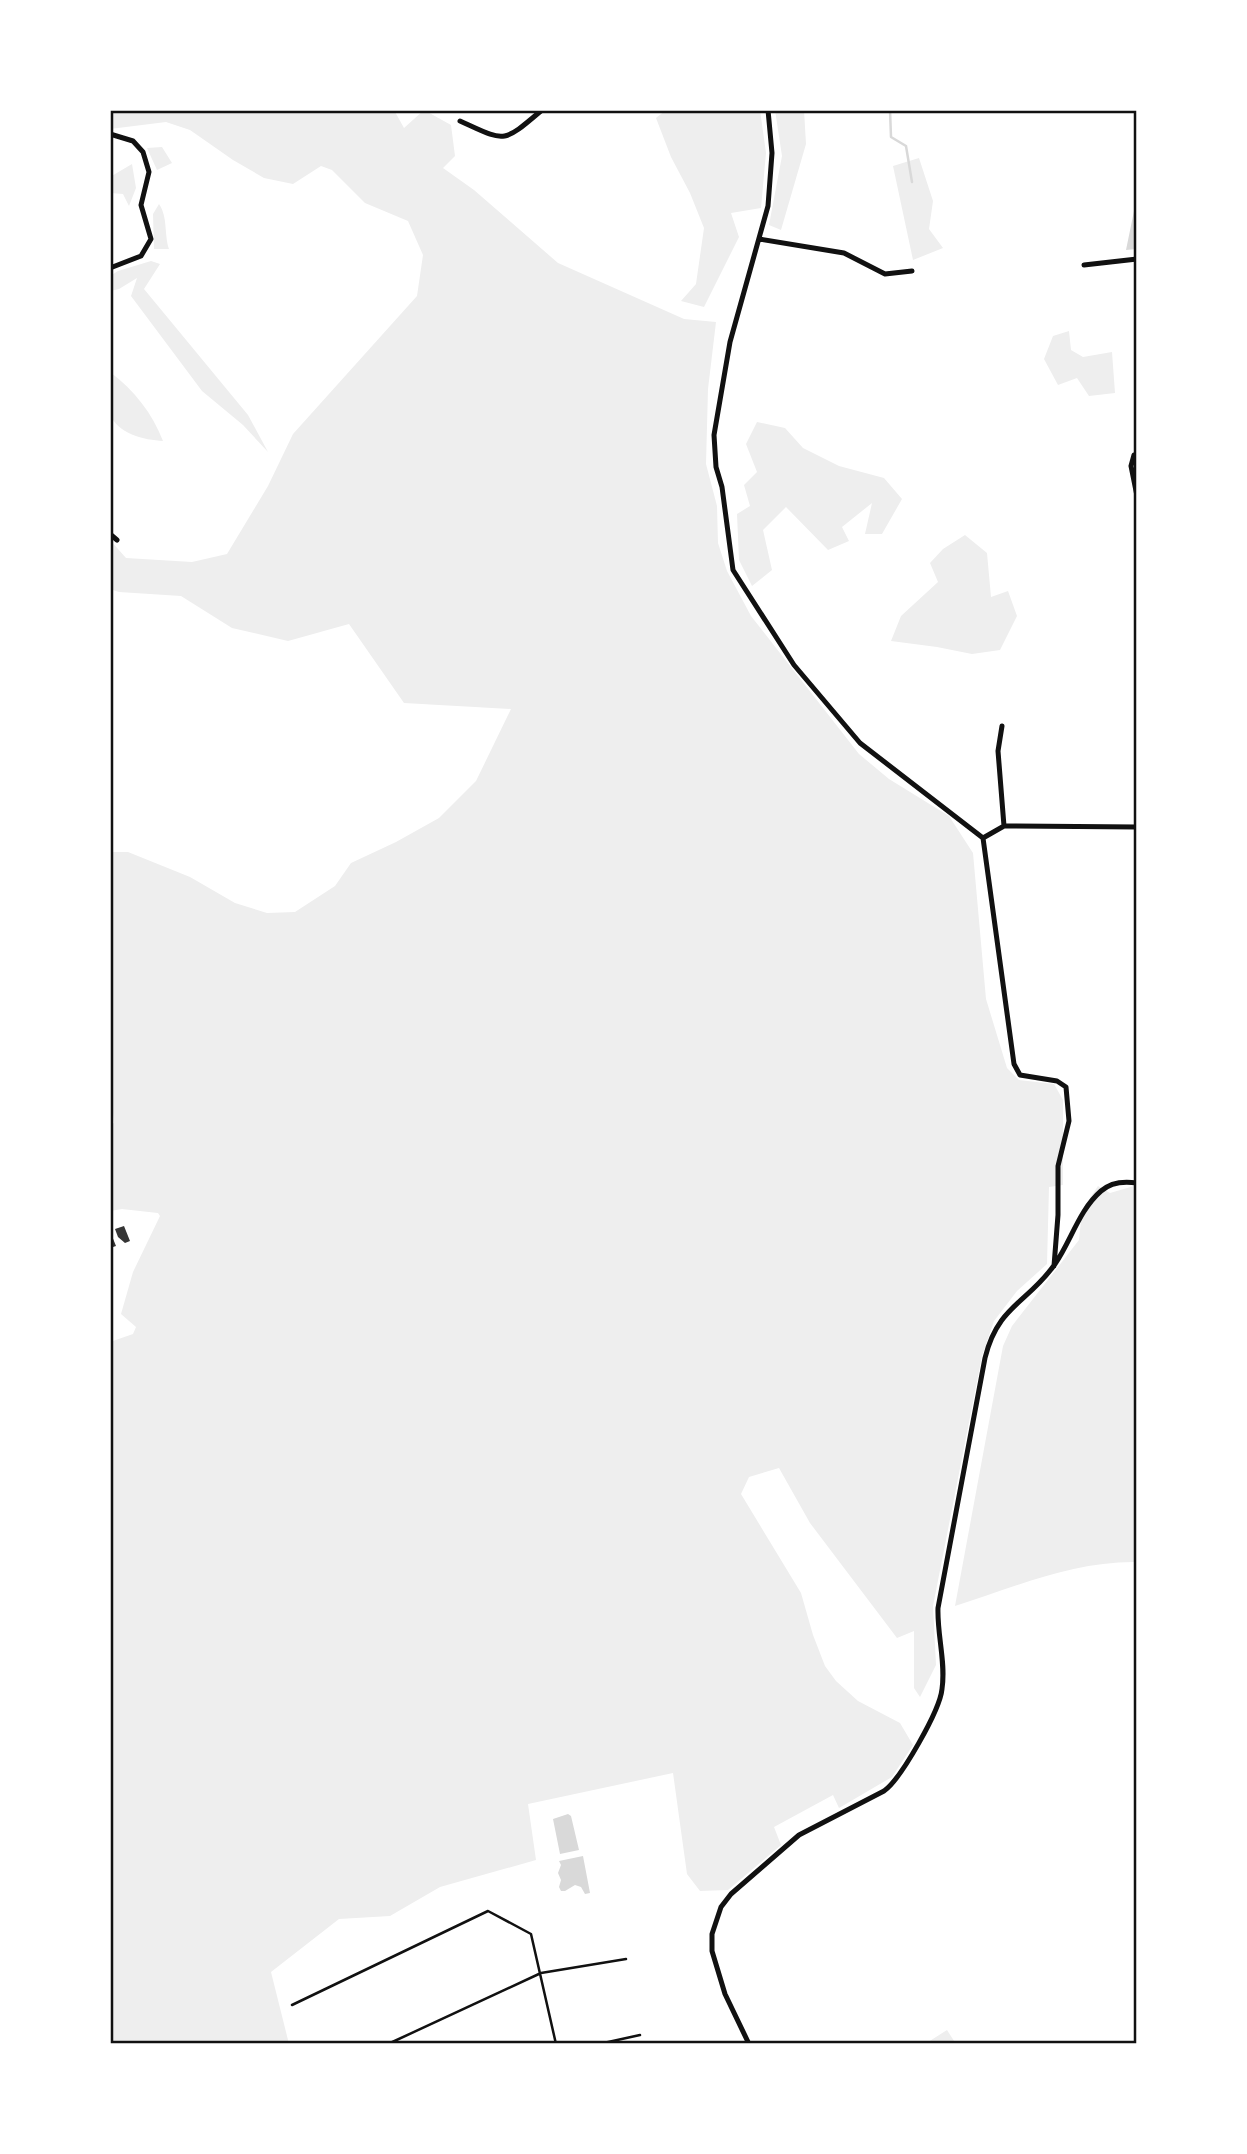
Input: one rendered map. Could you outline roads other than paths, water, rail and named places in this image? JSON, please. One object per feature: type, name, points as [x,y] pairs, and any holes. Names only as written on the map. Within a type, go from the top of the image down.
[{"type":"street","points":[[460,121],[497,138],[513,135],[542,110]]},
{"type":"street","points":[[768,110],[772,153],[768,206],[730,342],[714,435],[716,467],[722,487],[733,570],[794,665],[860,743],[983,838],[1014,1064],[1020,1075],[1057,1082],[1066,1087],[1069,1121],[1058,1166],[1054,1266]]},
{"type":"street","points":[[110,134],[133,141],[143,152],[149,172],[141,205],[151,239],[141,256],[110,268]]},
{"type":"street","points":[[758,239],[844,253],[886,274],[912,271]]},
{"type":"street","points":[[1084,265],[1137,259]]},
{"type":"street","points":[[1134,455],[1130,466],[1137,496]]},
{"type":"street","points":[[110,534],[117,540]]},
{"type":"street","points":[[1002,726],[998,751],[1004,826]]},
{"type":"street","points":[[983,838],[1004,826],[1137,827]]},
{"type":"street","points":[[749,2044],[725,1994],[712,1951],[712,1934],[721,1908],[731,1894],[799,1835],[892,1785],[901,1773],[942,1692],[939,1608],[987,1351],[995,1328],[1002,1317],[1054,1266],[1098,1194],[1115,1184],[1137,1183]]},
{"type":"lane","points":[[292,2005],[488,1911],[531,1934],[556,2044]]},
{"type":"lane","points":[[388,2044],[541,1973],[626,1959]]},
{"type":"lane","points":[[599,2044],[640,2035]]},
{"type":"waterway","points":[[890,110],[891,137],[906,146],[912,182]]}]
